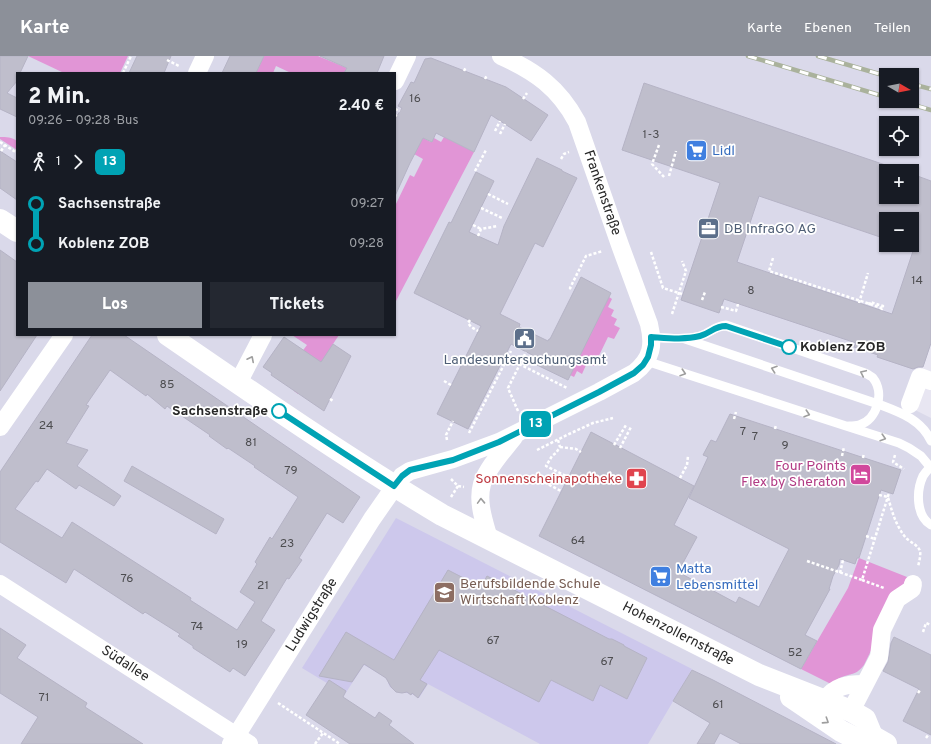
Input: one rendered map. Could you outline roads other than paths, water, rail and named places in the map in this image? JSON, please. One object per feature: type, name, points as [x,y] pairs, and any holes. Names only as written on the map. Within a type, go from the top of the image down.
[{"type":"street","points":[[197,72],[205,56]]},
{"type":"street","points":[[396,79],[407,56]]},
{"type":"street","name":"Frankenstraße","points":[[501,56],[526,69],[550,86],[562,98],[573,115],[579,128],[646,317],[651,337],[650,351],[646,361]]},
{"type":"street","points":[[0,220],[16,230]]},
{"type":"street","points":[[0,427],[63,336]]},
{"type":"street","name":"Hohenzollernstraße","points":[[169,336],[322,440],[442,515],[759,675],[851,711],[865,719],[875,741]]},
{"type":"street","points":[[238,383],[262,336]]},
{"type":"street","name":"Ludwigstraße","points":[[239,741],[343,564],[402,476],[410,470],[465,456],[515,435],[634,373],[646,361]]},
{"type":"street","points":[[910,404],[920,377],[931,381]]},
{"type":"street","points":[[489,539],[481,510],[480,498],[482,483],[490,469],[515,435]]},
{"type":"street","points":[[851,711],[879,657],[882,630],[897,599],[912,589],[916,578]]},
{"type":"street","name":"Südallee","points":[[0,584],[239,741]]},
{"type":"street","name":"Hohenzollernstraße","points":[[759,675],[847,734],[855,738],[875,741]]},
{"type":"street","points":[[824,701],[827,696],[838,688],[852,684],[864,684]]},
{"type":"lane","points":[[651,337],[682,338],[700,336],[719,326],[726,326],[865,373],[872,378],[877,386],[879,395],[878,404],[875,412],[868,420],[859,425],[846,426]]},
{"type":"lane","points":[[682,338],[878,404],[907,416],[921,426],[930,438]]},
{"type":"lane","points":[[646,361],[904,445],[921,456],[931,467],[924,475],[918,496],[922,515],[931,525]]},
{"type":"lane","points":[[930,438],[931,425]]},
{"type":"railway","points":[[748,56],[879,95]]},
{"type":"railway","points":[[818,56],[879,74]]},
{"type":"railway","points":[[919,86],[931,89]]},
{"type":"railway","points":[[919,107],[931,110]]},
{"type":"place","name":"Lidl","points":[[697,151]]},
{"type":"place","name":"DB InfraGO AG","points":[[709,229]]},
{"type":"place","name":"Landesuntersuchungsamt","points":[[525,338]]},
{"type":"place","name":"Koblenz ZOB","points":[[789,347]]},
{"type":"place","name":"Sachsenstraße","points":[[279,411]]},
{"type":"place","name":"Four Points Flex by Sheraton","points":[[861,474]]},
{"type":"place","name":"Sonnenscheinapotheke","points":[[637,479]]},
{"type":"place","name":"Matta Lebensmittel","points":[[660,577]]},
{"type":"place","name":"Berufsbildende Schule Wirtschaft Koblenz","points":[[445,592]]}]
